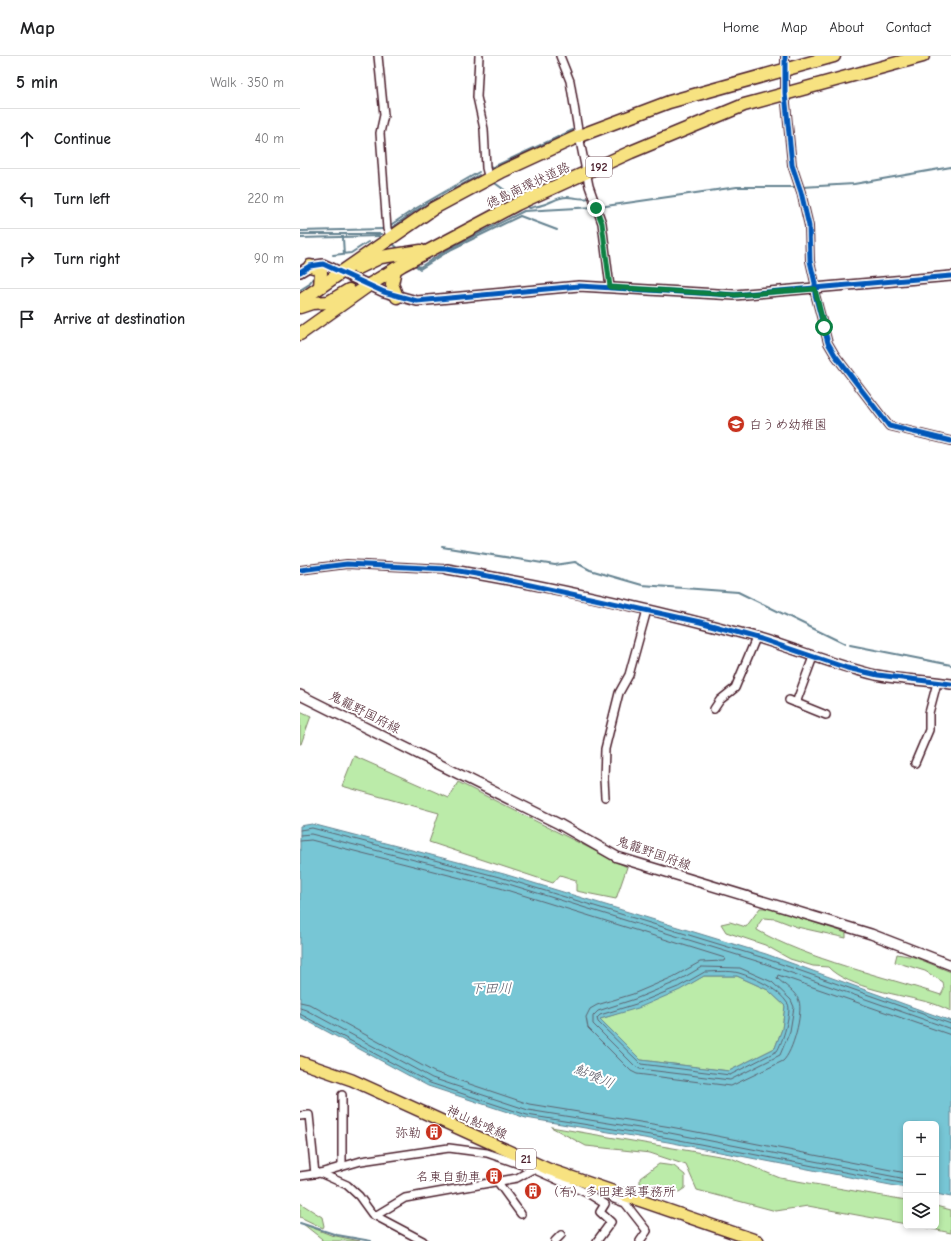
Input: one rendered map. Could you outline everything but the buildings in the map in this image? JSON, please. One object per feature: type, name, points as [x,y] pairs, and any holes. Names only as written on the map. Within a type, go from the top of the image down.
[{"type":"highway","name":"徳島南環状道路","points":[[300,301],[434,208],[489,179],[578,136],[668,102],[834,56]]},
{"type":"highway","name":"徳島南環状道路","points":[[300,334],[369,285],[432,249],[517,204],[680,131],[744,106],[785,93],[923,56]]},
{"type":"highway","points":[[342,272],[361,267],[381,257],[432,249]]},
{"type":"highway","points":[[305,269],[321,272],[320,287]]},
{"type":"highway","points":[[395,269],[392,284],[397,297]]},
{"type":"highway","points":[[300,307],[312,303],[329,302],[350,290],[369,285]]},
{"type":"main road","name":"神山鮎喰線","points":[[300,1062],[352,1080],[548,1169],[605,1187],[758,1241]]},
{"type":"street","points":[[378,56],[384,115],[380,134],[387,229],[391,237]]},
{"type":"street","points":[[479,56],[476,97],[484,129],[486,168],[489,179]]},
{"type":"street","points":[[560,56],[570,82],[578,136],[596,207],[602,223],[610,287]]},
{"type":"street","points":[[785,56],[785,93],[792,165],[809,226],[810,262],[828,343],[835,355],[889,426],[951,441]]},
{"type":"street","points":[[305,269],[323,264],[397,297],[417,302],[579,286],[735,295],[951,276]]},
{"type":"street","points":[[300,570],[347,564],[447,569],[501,578],[647,610],[756,638],[847,668],[878,675],[951,684]]},
{"type":"street","points":[[605,797],[604,779],[607,742],[619,693],[629,675],[647,610]]},
{"type":"street","points":[[714,709],[720,700],[735,688],[756,638]]},
{"type":"street","points":[[796,703],[813,657]]},
{"type":"street","points":[[915,763],[929,730],[929,713],[937,683]]},
{"type":"street","name":"鬼籠野国府線","points":[[300,695],[559,824],[617,857],[871,934],[951,965]]},
{"type":"street","points":[[789,700],[826,715]]},
{"type":"street","points":[[342,1095],[342,1166]]},
{"type":"street","points":[[300,1116],[309,1115],[317,1173]]},
{"type":"street","points":[[300,1176],[361,1161],[448,1148],[487,1153],[533,1169],[589,1194],[605,1204],[600,1212],[611,1222],[597,1241]]},
{"type":"street","points":[[375,1216],[405,1198],[517,1178],[533,1169],[548,1169]]},
{"type":"street","points":[[317,1173],[347,1185],[375,1216],[423,1241]]},
{"type":"street","points":[[497,1182],[521,1214]]},
{"type":"street","points":[[605,1187],[614,1199],[625,1203],[647,1231],[643,1240]]},
{"type":"street","points":[[555,1241],[561,1235]]},
{"type":"green space","points":[[300,711],[311,716],[301,744],[300,744]]},
{"type":"green space","points":[[354,756],[449,798],[458,782],[627,867],[616,899],[576,891],[576,880],[560,875],[553,883],[429,842],[439,813],[342,786]]},
{"type":"green space","points":[[760,908],[770,908],[846,933],[846,938],[797,927],[776,919],[763,918],[758,925],[757,930],[777,941],[823,959],[941,995],[944,989],[943,982],[925,971],[895,962],[897,954],[914,957],[951,972],[951,1011],[931,1003],[862,986],[837,974],[828,967],[813,966],[790,959],[765,945],[726,932],[721,924],[730,922],[746,927]]},
{"type":"green space","points":[[704,976],[737,976],[768,990],[785,1006],[782,1029],[775,1048],[729,1071],[641,1060],[600,1019],[654,1000]]},
{"type":"green space","points":[[551,1127],[731,1158],[780,1178],[903,1199],[903,1223],[808,1206],[776,1211],[697,1190],[686,1165],[650,1153],[586,1146]]},
{"type":"green space","points":[[659,1164],[674,1166],[685,1175],[685,1188],[679,1192],[662,1186],[656,1192],[647,1192],[640,1186],[640,1178]]},
{"type":"green space","points":[[300,1203],[322,1217],[323,1228],[300,1217]]},
{"type":"green space","points":[[939,1207],[951,1210],[951,1233],[932,1229],[939,1229]]},
{"type":"green space","points":[[303,1224],[331,1235],[360,1241],[321,1241],[322,1239]]},
{"type":"water","name":"下田川","points":[[312,824],[504,874],[766,954],[951,1021],[951,1197],[939,1195],[939,1121],[903,1121],[903,1187],[668,1142],[526,1118],[428,1086],[300,1017],[300,826]],"holes":[[[704,976],[737,976],[768,990],[785,1006],[782,1029],[775,1048],[729,1071],[641,1060],[600,1019],[638,1008],[680,990]]]},
{"type":"waterway","points":[[491,168],[573,130]]},
{"type":"waterway","points":[[802,187],[854,184],[951,167]]},
{"type":"waterway","points":[[389,226],[413,210],[479,172]]},
{"type":"waterway","points":[[391,228],[415,211],[479,175]]},
{"type":"waterway","points":[[492,181],[517,199]]},
{"type":"waterway","points":[[599,207],[737,187],[797,187]]},
{"type":"waterway","points":[[528,207],[540,206],[563,197],[583,199],[589,198]]},
{"type":"waterway","points":[[417,265],[420,267],[452,247],[524,211],[595,207]]},
{"type":"waterway","points":[[416,266],[420,269],[452,249],[520,216],[557,230]]},
{"type":"waterway","points":[[300,231],[384,229]]},
{"type":"waterway","points":[[300,234],[381,234]]},
{"type":"waterway","points":[[300,238],[379,236]]},
{"type":"waterway","points":[[343,238],[344,255]]},
{"type":"waterway","points":[[333,255],[351,253],[368,242]]},
{"type":"waterway","points":[[392,243],[400,250]]},
{"type":"waterway","points":[[300,290],[308,285],[316,274]]},
{"type":"waterway","points":[[442,547],[555,565],[575,562],[590,570],[642,585],[738,592],[845,644]]},
{"type":"waterway","points":[[850,645],[951,665]]},
{"type":"waterway","points":[[300,1223],[337,1235],[371,1241]]},
{"type":"cycle path","points":[[785,56],[785,93],[792,165],[801,192],[809,226],[810,261],[815,283],[815,294],[828,343],[835,355],[889,426],[951,441]]},
{"type":"cycle path","points":[[300,272],[310,266],[323,264],[384,292],[417,301],[579,286],[735,295],[951,276]]},
{"type":"cycle path","points":[[300,570],[347,564],[447,569],[494,577],[700,622],[761,639],[847,668],[878,675],[951,684]]},
{"type":"place","name":"白うめ幼稚園","points":[[736,424]]},
{"type":"place","name":"弥勒","points":[[434,1132]]},
{"type":"place","name":"名東自動車","points":[[494,1176]]},
{"type":"place","name":"（有）多田建築事務所","points":[[533,1191]]},
{"type":"route","points":[[596,208],[602,223],[610,287],[735,295],[815,289],[824,327]]},
{"type":"water label","name":"鮎喰川","points":[[594,1076]]}]
